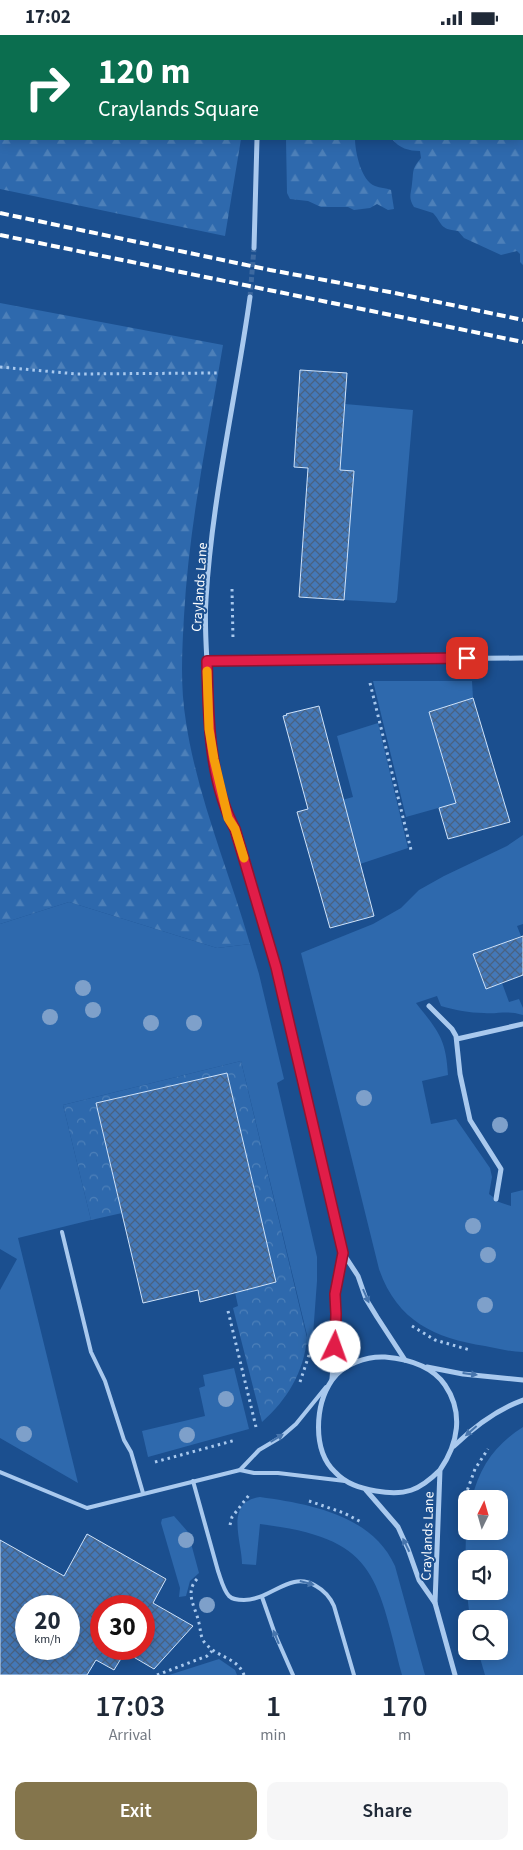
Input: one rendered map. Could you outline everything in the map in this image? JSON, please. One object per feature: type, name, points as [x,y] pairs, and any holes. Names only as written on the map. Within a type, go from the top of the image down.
[{"type":"street","points":[[254,248],[257,140]]},
{"type":"street","name":"Craylands Lane","points":[[250,297],[220,481],[207,582],[209,729],[217,777],[228,818],[235,829],[270,944],[343,1253],[358,1276],[366,1299],[405,1360]]},
{"type":"street","points":[[207,661],[523,658]]},
{"type":"street","points":[[429,1006],[453,1031],[457,1039],[460,1074],[470,1120],[501,1169],[496,1199]]},
{"type":"street","points":[[457,1039],[523,1024]]},
{"type":"street","name":"Craylands Lane","points":[[332,1379],[352,1364],[363,1359],[379,1357],[405,1360],[422,1366],[443,1382],[452,1399],[458,1425],[452,1448],[440,1470],[427,1483],[408,1492],[390,1493],[366,1489],[346,1481],[327,1462],[320,1443],[319,1423],[321,1405],[332,1379],[336,1325],[335,1294],[343,1253]]},
{"type":"street","points":[[422,1366],[463,1374],[523,1381]]},
{"type":"street","points":[[452,1448],[474,1427],[487,1418],[523,1399]]},
{"type":"street","name":"Craylands Lane","points":[[440,1470],[435,1603],[454,1675]]},
{"type":"street","name":"Craylands Lane","points":[[366,1489],[394,1521],[408,1549],[419,1580],[435,1603]]},
{"type":"lane","points":[[62,1232],[91,1352],[105,1381],[124,1441],[130,1449],[143,1493]]},
{"type":"lane","points":[[240,1469],[259,1450],[281,1437],[296,1424],[332,1379]]},
{"type":"lane","points":[[0,1472],[86,1508],[240,1469],[254,1473],[278,1473],[346,1481]]},
{"type":"lane","points":[[193,1481],[218,1571],[226,1590],[232,1598],[237,1600],[253,1600],[289,1582],[309,1582],[326,1593],[334,1606],[354,1675]]},
{"type":"lane","points":[[262,1597],[275,1634],[293,1675]]},
{"type":"path","points":[[0,367],[77,374],[237,373]]},
{"type":"path","points":[[232,585],[234,660]]},
{"type":"path","points":[[368,659],[369,681],[411,850]]},
{"type":"path","points":[[228,1311],[257,1431],[262,1429]]},
{"type":"path","points":[[410,1324],[435,1340],[475,1351]]},
{"type":"path","points":[[299,1384],[312,1348]]},
{"type":"path","points":[[135,1467],[241,1439]]},
{"type":"path","points":[[467,1490],[469,1483],[489,1448]]},
{"type":"path","points":[[157,1675],[207,1656],[212,1651]]},
{"type":"green space","points":[[0,140],[241,140],[225,236],[0,189]]},
{"type":"green space","points":[[286,140],[355,140],[358,158],[366,178],[377,187],[391,190],[394,209],[388,210],[377,204],[370,208],[354,210],[348,207],[321,207],[308,201],[290,199],[287,193]]},
{"type":"green space","points":[[393,140],[523,140],[523,265],[520,262],[520,254],[517,251],[501,255],[464,238],[458,231],[447,229],[433,213],[414,207],[410,198],[414,171],[421,158],[420,151],[398,145]]},
{"type":"green space","points":[[0,303],[223,345],[190,548],[186,582],[182,682],[186,722],[198,778],[250,944],[217,948],[69,902],[0,924]]},
{"type":"green space","points":[[345,404],[413,410],[397,600],[395,603],[344,600],[354,471],[340,470]]},
{"type":"green space","points":[[373,681],[472,681],[473,698],[429,712],[456,803],[406,817]]},
{"type":"green space","points":[[378,723],[408,848],[360,864],[342,800],[353,797],[337,736]]},
{"type":"green space","points":[[523,835],[523,924],[517,926],[521,936],[473,954],[486,989],[502,983],[509,1002],[519,999],[523,1008],[523,1015],[457,1010],[441,1006],[437,996],[416,1003],[435,1028],[443,1043],[447,1062],[448,1075],[422,1081],[431,1124],[456,1119],[490,1168],[492,1177],[489,1194],[493,1197],[493,1200],[511,1206],[511,1193],[523,1190],[523,1352],[467,1343],[434,1332],[407,1314],[396,1302],[387,1287],[379,1269],[301,953],[373,924],[401,908],[419,890],[507,846]]},
{"type":"green space","points":[[69,902],[217,948],[250,944],[284,1079],[277,1083],[317,1257],[313,1335],[311,1344],[306,1345],[307,1335],[241,1061],[63,1105],[91,1220],[18,1238],[78,1483],[0,1438],[0,1290],[17,1259],[0,1249],[0,924]]},
{"type":"green space","points":[[241,1061],[307,1338],[302,1362],[293,1385],[262,1422],[233,1308],[238,1306],[235,1292],[276,1282],[227,1073],[96,1103],[122,1213],[91,1220],[63,1105]]},
{"type":"green space","points":[[234,1368],[249,1429],[148,1457],[142,1431],[205,1416],[199,1388],[205,1386],[203,1375]]},
{"type":"green space","points":[[523,1427],[523,1675],[485,1675],[481,1660],[508,1660],[508,1610],[469,1610],[468,1600],[508,1600],[508,1550],[466,1550],[466,1540],[508,1540],[508,1490],[474,1490],[490,1457],[505,1441]]},
{"type":"green space","points":[[260,1497],[319,1508],[338,1515],[371,1535],[385,1549],[395,1566],[425,1675],[402,1675],[385,1610],[376,1586],[364,1567],[349,1551],[327,1539],[298,1530],[260,1524],[256,1565],[242,1564],[238,1534],[238,1514],[242,1506],[249,1500]]},
{"type":"green space","points":[[174,1516],[188,1532],[199,1573],[190,1581],[186,1596],[179,1597],[180,1588],[161,1523],[162,1519]]},
{"type":"green space","points":[[219,1659],[235,1670],[237,1675],[169,1675]]},
{"type":"building","points":[[300,370],[347,373],[340,470],[354,471],[344,600],[299,597],[308,468],[294,467]]},
{"type":"building","points":[[473,698],[510,822],[448,839],[439,808],[456,803],[429,712]]},
{"type":"building","points":[[319,706],[374,916],[330,928],[297,812],[308,809],[283,716]]},
{"type":"building","points":[[523,936],[523,975],[486,989],[473,954]]},
{"type":"building","points":[[227,1073],[276,1282],[200,1302],[198,1290],[143,1303],[96,1103]]},
{"type":"building","points":[[87,1534],[166,1579],[155,1599],[155,1595],[90,1595],[90,1660],[96,1660],[87,1675],[0,1675],[0,1540],[64,1576]]},
{"type":"building","points":[[155,1604],[193,1626],[154,1669],[139,1660],[155,1660]]},
{"type":"building","points":[[96,1660],[120,1660],[114,1670]]},
{"type":"tunnel","points":[[250,297],[254,248]]},
{"type":"railway","points":[[0,213],[270,270],[395,293],[523,320]]},
{"type":"railway","points":[[0,235],[523,342]]},
{"type":"slow traffic","points":[[207,671],[210,743],[228,818],[235,829],[244,858]]},
{"type":"route","points":[[335,1347],[335,1294],[343,1253],[270,944],[235,829],[228,818],[217,777],[210,743],[207,661],[467,658]]}]
